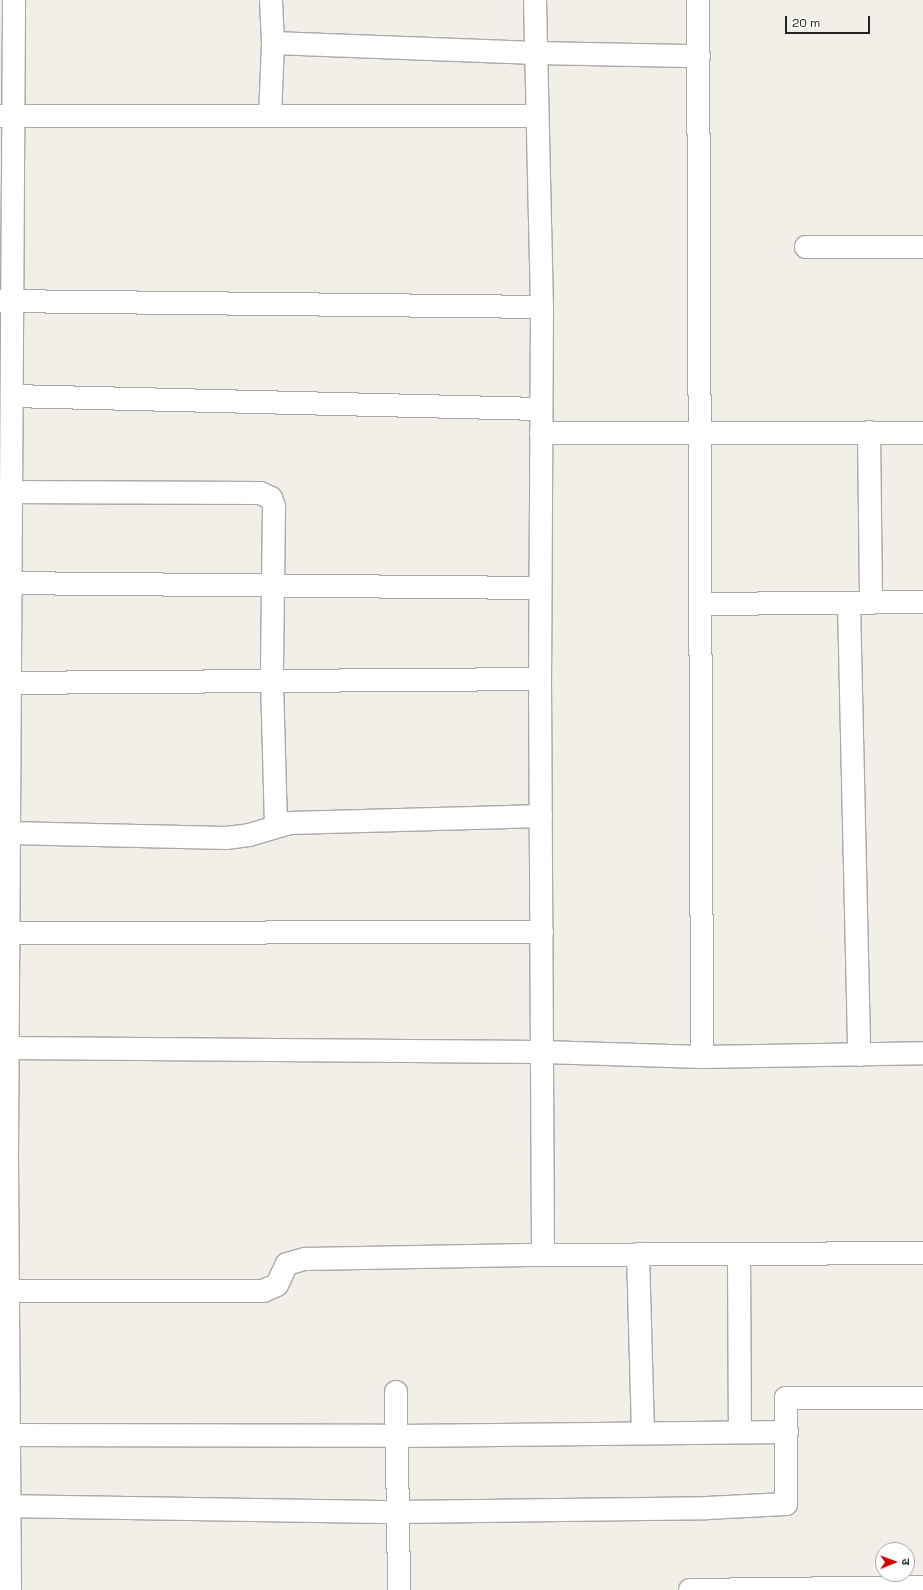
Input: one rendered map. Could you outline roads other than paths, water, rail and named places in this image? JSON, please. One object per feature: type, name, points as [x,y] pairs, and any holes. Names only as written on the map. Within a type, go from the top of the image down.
[{"type":"street","points":[[270,116],[274,43],[271,0]]},
{"type":"street","points":[[535,0],[542,307],[540,679],[543,1255]]},
{"type":"street","points":[[698,0],[701,432],[702,1057]]},
{"type":"street","points":[[9,6],[6,116],[6,301],[12,396],[6,492],[5,772],[9,833],[5,875],[9,933],[4,973],[8,1048],[4,1075],[4,1506],[10,1590]]},
{"type":"street","points":[[274,43],[536,53],[699,56]]},
{"type":"street","points":[[6,116],[537,116]]},
{"type":"street","points":[[806,247],[923,247]]},
{"type":"street","points":[[6,301],[542,307]]},
{"type":"street","points":[[12,396],[541,409]]},
{"type":"street","points":[[869,432],[871,603]]},
{"type":"street","points":[[541,433],[923,433]]},
{"type":"street","points":[[6,492],[260,493],[270,498],[274,506],[272,682],[276,826]]},
{"type":"street","points":[[6,583],[274,584],[540,588]]},
{"type":"street","points":[[701,604],[923,602]]},
{"type":"street","points":[[849,603],[859,1055]]},
{"type":"street","points":[[5,683],[540,679]]},
{"type":"street","points":[[9,833],[226,838],[248,835],[290,823],[541,816]]},
{"type":"street","points":[[9,933],[542,932]]},
{"type":"street","points":[[8,1048],[543,1052],[702,1057],[923,1054]]},
{"type":"street","points":[[4,1291],[263,1291],[277,1285],[287,1264],[305,1259],[543,1255],[923,1252]]},
{"type":"street","points":[[638,1254],[643,1433]]},
{"type":"street","points":[[739,1254],[740,1432]]},
{"type":"street","points":[[396,1392],[399,1590]]},
{"type":"street","points":[[4,1506],[398,1512],[707,1508],[786,1504],[786,1398],[923,1398]]},
{"type":"street","points":[[4,1435],[397,1436],[787,1432]]},
{"type":"street","points":[[690,1590],[923,1587]]}]
